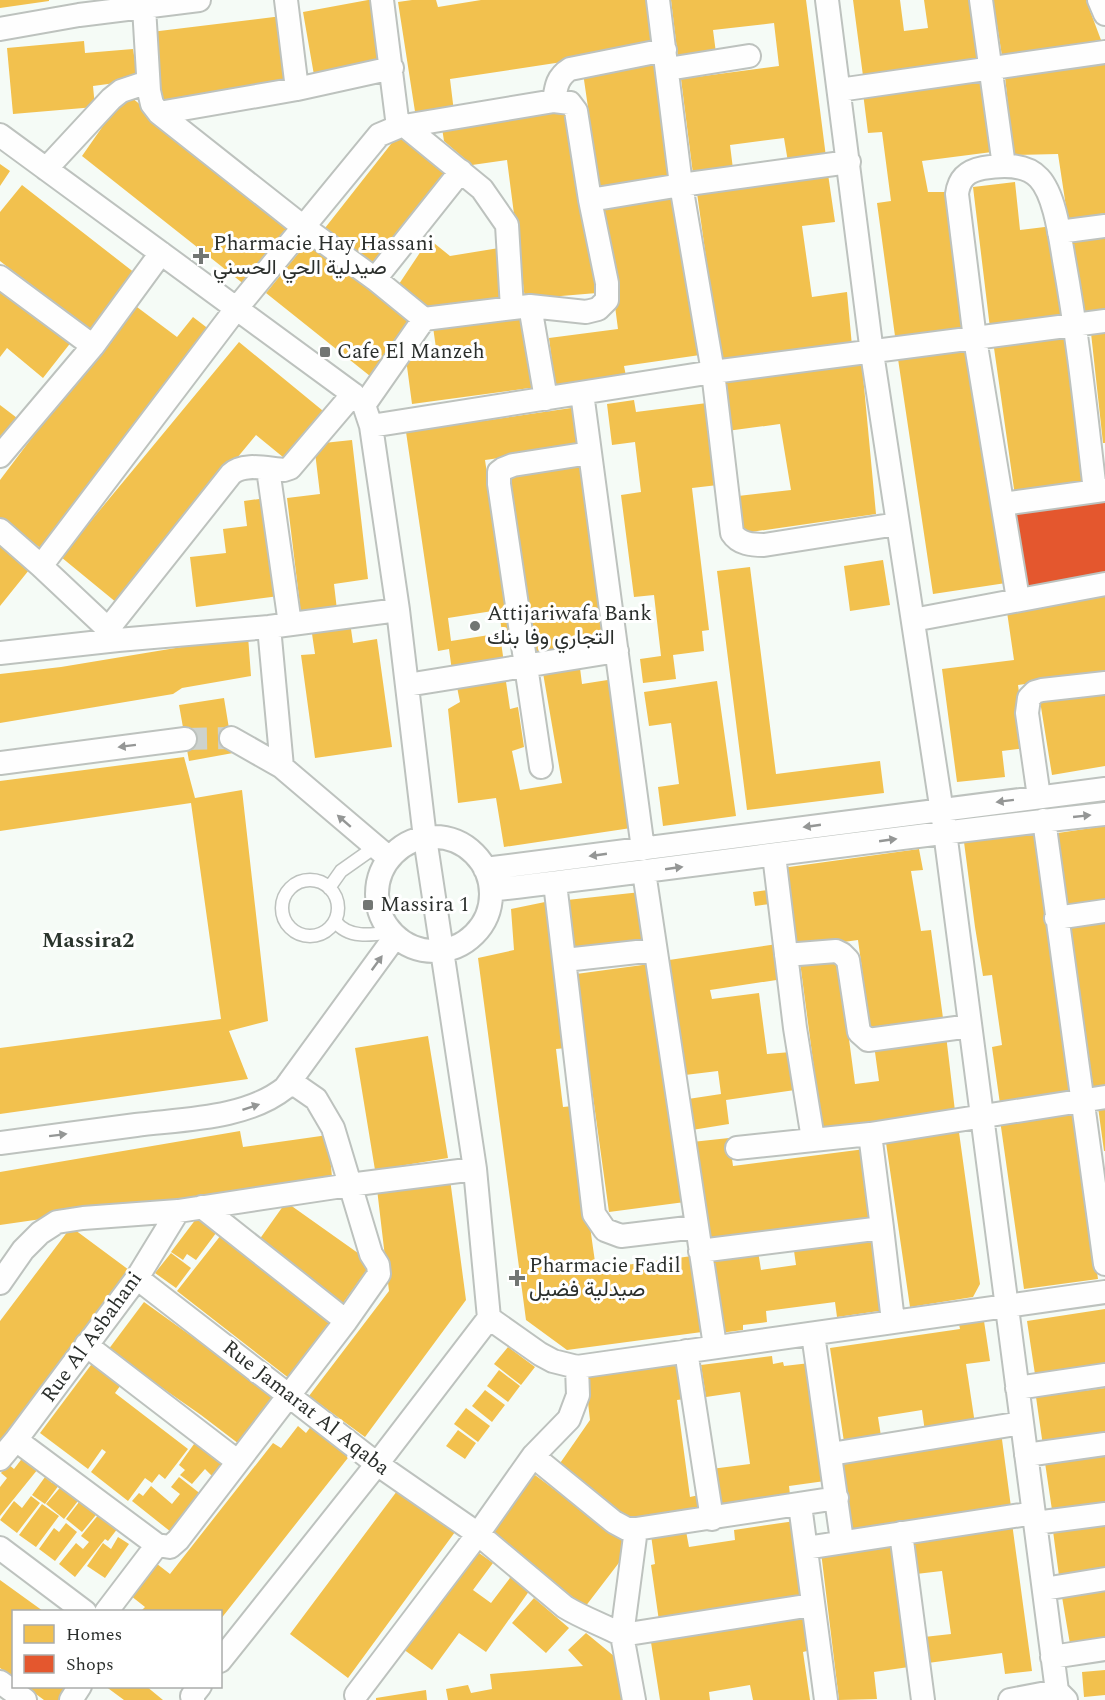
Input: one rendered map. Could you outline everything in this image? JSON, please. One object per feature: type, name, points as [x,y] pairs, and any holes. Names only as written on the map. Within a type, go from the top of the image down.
[{"type":"street","points":[[0,29],[78,8],[144,7],[199,0]]},
{"type":"street","points":[[286,0],[297,89]]},
{"type":"street","points":[[382,0],[401,126],[482,189],[507,225],[521,307],[546,399]]},
{"type":"street","points":[[658,0],[681,185],[713,372],[731,528],[735,538],[748,544],[764,545],[897,524]]},
{"type":"street","points":[[827,0],[872,353],[945,832],[1052,1657],[1061,1696],[1010,1700]]},
{"type":"street","points":[[981,0],[1004,166]]},
{"type":"street","points":[[1099,0],[1105,14]]},
{"type":"street","points":[[41,566],[236,309],[302,226],[383,132],[401,126],[554,101],[570,103],[576,111],[590,200],[607,283],[607,300],[598,309],[586,312],[521,307],[423,319],[375,279],[302,226],[159,113],[152,104],[148,82],[144,7]]},
{"type":"street","points":[[839,90],[1105,52]]},
{"type":"street","points":[[554,101],[557,82],[570,69],[666,60],[749,56]]},
{"type":"street","points":[[159,113],[297,89],[392,68]]},
{"type":"street","points":[[46,169],[111,99],[121,91],[148,82]]},
{"type":"street","points":[[0,135],[236,309],[363,408],[546,399],[713,372],[1105,321]]},
{"type":"street","points":[[590,200],[849,162]]},
{"type":"street","points":[[1003,504],[1100,491],[1076,325],[1059,232],[1047,188],[1041,180],[1026,170],[1004,166],[972,170],[966,174],[958,186],[957,194],[975,339],[1018,599]]},
{"type":"street","points":[[375,279],[461,171]]},
{"type":"street","points":[[1059,232],[1105,226]]},
{"type":"street","points":[[0,456],[93,346],[161,253]]},
{"type":"street","points":[[0,277],[93,346]]},
{"type":"street","points":[[113,634],[235,470],[245,468],[284,470],[292,466],[363,408],[423,319]]},
{"type":"street","points":[[582,393],[643,849]]},
{"type":"street","points":[[222,1658],[377,1464],[489,1318],[475,1169],[425,838],[398,610],[363,408]]},
{"type":"street","points":[[541,767],[499,472],[513,465],[590,453]]},
{"type":"street","points":[[268,469],[280,625],[282,767]]},
{"type":"street","points":[[0,530],[113,634]]},
{"type":"street","points":[[913,620],[1105,584]]},
{"type":"street","points":[[3,650],[113,634],[280,625],[398,610]]},
{"type":"street","points":[[407,685],[617,651]]},
{"type":"street","points":[[1039,796],[1027,713],[1029,698],[1035,692],[1042,690],[1105,683]]},
{"type":"street","points":[[231,738],[282,767],[382,852]]},
{"type":"street","points":[[0,763],[185,739]]},
{"type":"street","points":[[488,880],[643,849],[1105,789]]},
{"type":"street","points":[[488,880],[555,883],[945,832],[1105,814]]},
{"type":"street","points":[[1044,820],[1105,1264]]},
{"type":"street","points":[[439,837],[453,840],[477,857],[488,880],[490,905],[477,931],[467,941],[443,951],[426,951],[411,947],[393,935],[384,924],[377,908],[376,890],[382,852],[425,838],[439,837]]},
{"type":"street","points":[[774,855],[795,1029],[813,1140]]},
{"type":"street","points":[[644,872],[715,1346]]},
{"type":"street","points":[[555,883],[594,1214],[605,1230],[621,1236],[696,1227]]},
{"type":"street","points":[[1056,918],[1105,912]]},
{"type":"street","points":[[0,1143],[241,1110],[264,1103],[285,1088],[393,935]]},
{"type":"street","points":[[565,960],[655,950]]},
{"type":"street","points":[[786,955],[836,951],[846,958],[859,1032],[865,1038],[874,1040],[970,1026]]},
{"type":"street","points":[[16,1440],[157,1545],[166,1548],[174,1545],[346,1321],[379,1274],[378,1265],[372,1254],[349,1185],[333,1128],[316,1099],[290,1081]]},
{"type":"street","points":[[738,1148],[870,1134],[1105,1097]]},
{"type":"street","points":[[870,1134],[893,1322]]},
{"type":"street","points":[[0,1283],[23,1250],[40,1233],[57,1222],[178,1211],[349,1185],[475,1169]]},
{"type":"street","points":[[202,1207],[346,1321]]},
{"type":"street","name":"Rue Al Asbahani","points":[[0,1458],[16,1440],[137,1278],[178,1211]]},
{"type":"street","points":[[700,1251],[882,1228]]},
{"type":"street","points":[[0,1254],[23,1250]]},
{"type":"street","name":"Rue Jamarat Al Aqaba","points":[[137,1278],[377,1464],[478,1534],[565,1607],[622,1635]]},
{"type":"street","points":[[489,1318],[552,1361],[577,1367],[1105,1292]]},
{"type":"street","points":[[813,1334],[842,1541]]},
{"type":"street","points":[[86,1345],[237,1461]]},
{"type":"street","points":[[686,1351],[712,1519]]},
{"type":"street","points":[[356,1695],[478,1534],[533,1456],[569,1419],[578,1395],[577,1367]]},
{"type":"street","points":[[1017,1388],[1105,1375]]},
{"type":"street","points":[[831,1454],[1022,1423]]},
{"type":"street","points":[[1026,1455],[1105,1444]]},
{"type":"street","points":[[533,1456],[614,1522],[627,1529],[712,1519],[837,1498]]},
{"type":"street","points":[[800,1505],[826,1700]]},
{"type":"street","points":[[806,1548],[901,1533],[1034,1518],[1105,1514]]},
{"type":"street","points":[[634,1700],[622,1635],[636,1529]]},
{"type":"street","points":[[901,1533],[923,1700]]},
{"type":"street","points":[[107,1610],[157,1545]]},
{"type":"street","points":[[0,1548],[84,1610]]},
{"type":"street","points":[[1044,1589],[1105,1579]]},
{"type":"street","points":[[622,1635],[812,1605]]},
{"type":"street","points":[[1052,1657],[1105,1649]]},
{"type":"street","points":[[0,1682],[25,1700]]},
{"type":"lane","points":[[329,888],[341,871],[382,852]]},
{"type":"lane","points":[[312,881],[321,883],[329,888],[336,897],[338,909],[335,921],[322,934],[304,936],[295,932],[288,926],[282,909],[288,892],[295,885],[312,881]]},
{"type":"lane","points":[[335,921],[338,925],[356,934],[393,935]]},
{"type":"building: Homes","points":[[0,0],[49,0],[49,1],[0,8]]},
{"type":"building: Homes","points":[[373,0],[385,63],[314,75],[303,12]]},
{"type":"building: Homes","points":[[436,0],[438,7],[481,0],[647,0],[654,48],[450,79],[454,112],[416,118],[398,2]]},
{"type":"building: Homes","points":[[671,0],[806,0],[826,157],[788,162],[784,138],[730,145],[733,169],[693,174],[681,79],[779,66],[774,23],[713,30],[716,53],[678,58]]},
{"type":"building: Homes","points":[[853,0],[900,0],[904,31],[928,28],[924,0],[973,0],[981,60],[863,76]]},
{"type":"building: Homes","points":[[993,0],[1086,0],[1101,40],[1002,56]]},
{"type":"building: Homes","points":[[282,16],[291,86],[161,103],[151,32]]},
{"type":"building: Homes","points":[[84,41],[85,53],[133,49],[138,80],[93,86],[95,107],[13,114],[7,48]]},
{"type":"building: Homes","points":[[660,62],[676,179],[600,190],[583,73]]},
{"type":"building: Homes","points":[[1105,62],[1105,213],[1068,220],[1058,154],[1013,155],[1005,76]]},
{"type":"building: Homes","points":[[981,77],[992,152],[922,161],[928,192],[950,192],[966,327],[895,336],[877,203],[891,201],[882,132],[868,133],[863,93]]},
{"type":"building: Homes","points":[[126,93],[291,228],[245,285],[82,156]]},
{"type":"building: Homes","points":[[570,111],[597,293],[525,299],[507,160],[472,165],[444,141],[442,128]]},
{"type":"building: Homes","points":[[402,130],[454,170],[377,268],[325,228]]},
{"type":"building: Homes","points":[[0,164],[10,171],[0,186]]},
{"type":"building: Homes","points":[[828,174],[835,222],[802,226],[812,297],[847,292],[852,346],[721,365],[697,193]]},
{"type":"building: Homes","points":[[1015,182],[1020,230],[1053,226],[1064,319],[990,328],[973,187]]},
{"type":"building: Homes","points":[[22,185],[140,277],[94,335],[0,261],[0,212]]},
{"type":"building: Homes","points":[[679,196],[700,355],[624,366],[626,376],[555,385],[549,338],[618,329],[602,207]]},
{"type":"building: Homes","points":[[1105,231],[1105,313],[1080,316],[1068,236]]},
{"type":"building: Homes","points":[[310,239],[413,321],[370,376],[266,293]]},
{"type":"building: Homes","points":[[429,239],[450,256],[499,248],[508,303],[435,313],[397,287]]},
{"type":"building: Homes","points":[[0,290],[72,341],[43,378],[7,348],[0,357]]},
{"type":"building: Homes","points":[[133,304],[177,337],[193,317],[210,330],[43,550],[0,518],[0,480]]},
{"type":"building: Homes","points":[[527,314],[537,387],[412,404],[406,359],[437,355],[433,327]]},
{"type":"building: Homes","points":[[1105,331],[1105,443],[1103,443],[1091,333]]},
{"type":"building: Homes","points":[[1067,338],[1088,486],[1015,496],[994,348]]},
{"type":"building: Homes","points":[[239,342],[328,415],[289,462],[256,435],[117,603],[61,557]]},
{"type":"building: Homes","points":[[971,348],[1006,583],[933,594],[898,359]]},
{"type":"building: Homes","points":[[862,365],[876,514],[744,533],[738,496],[791,490],[780,424],[727,431],[722,383]]},
{"type":"building: Homes","points":[[634,400],[636,412],[707,403],[718,485],[692,488],[709,630],[702,631],[704,651],[673,655],[676,679],[643,683],[640,659],[661,656],[654,595],[634,597],[621,495],[641,492],[635,442],[612,445],[607,404]]},
{"type":"building: Homes","points":[[0,405],[21,421],[0,447]]},
{"type":"building: Homes","points":[[578,407],[583,446],[485,460],[512,641],[501,642],[504,663],[452,671],[449,649],[438,651],[406,432]],"holes":[[[499,610],[502,633],[451,641],[448,618]]]},
{"type":"building: Homes","points":[[352,440],[368,579],[334,584],[337,610],[301,614],[287,498],[320,494],[314,444]]},
{"type":"building: Homes","points":[[584,466],[611,643],[535,655],[509,478]]},
{"type":"building: Homes","points":[[266,498],[279,596],[196,607],[190,557],[226,553],[223,529],[247,526],[244,501]]},
{"type":"building: Homes","points":[[0,539],[33,565],[0,606]]},
{"type":"building: Homes","points":[[883,560],[890,605],[850,611],[844,566]]},
{"type":"building: Homes","points":[[750,567],[776,774],[880,761],[884,793],[747,810],[717,571]]},
{"type":"building: Homes","points":[[1105,595],[1105,673],[1018,685],[1027,748],[1002,751],[1005,777],[957,782],[942,669],[1014,660],[1007,612]]},
{"type":"building: Homes","points":[[350,622],[353,643],[377,639],[392,747],[315,758],[301,655],[315,654],[311,627]]},
{"type":"building: Homes","points":[[248,636],[251,676],[182,688],[173,694],[0,723],[0,674],[61,667]]},
{"type":"building: Homes","points":[[580,668],[582,684],[614,679],[631,828],[504,847],[496,798],[458,803],[448,709],[460,702],[456,682],[505,675],[510,709],[518,707],[524,747],[512,751],[520,790],[562,783],[543,673]]},
{"type":"building: Homes","points":[[717,681],[736,816],[663,826],[658,787],[679,784],[671,723],[649,726],[644,692]]},
{"type":"building: Homes","points":[[1105,689],[1105,766],[1052,775],[1040,701]]},
{"type":"building: Homes","points":[[224,698],[233,753],[189,761],[179,705]]},
{"type":"building: Homes","points":[[184,757],[195,798],[242,790],[268,1021],[229,1031],[248,1079],[0,1114],[0,1048],[221,1019],[191,803],[0,831],[0,781]]},
{"type":"building: Homes","points":[[1105,826],[1105,899],[1067,905],[1058,833]]},
{"type":"building: Homes","points":[[1040,833],[1072,1094],[1000,1104],[992,1047],[1002,1045],[992,975],[983,976],[964,842]]},
{"type":"building: Homes","points":[[919,849],[923,870],[911,871],[921,931],[931,930],[943,1018],[870,1027],[858,940],[792,949],[782,868]]},
{"type":"building: Homes","points":[[768,890],[770,904],[755,906],[753,892]]},
{"type":"building: Homes","points":[[641,892],[647,944],[573,953],[567,900]]},
{"type":"building: Homes","points":[[545,902],[566,1048],[556,1049],[563,1107],[573,1106],[596,1269],[692,1256],[702,1332],[567,1350],[526,1320],[478,958],[514,950],[511,909]]},
{"type":"building: Homes","points":[[1105,919],[1105,1090],[1094,1092],[1070,924]]},
{"type":"building: Homes","points":[[777,944],[783,979],[710,990],[712,999],[759,993],[767,1054],[791,1052],[795,1090],[726,1100],[729,1124],[692,1130],[688,1099],[721,1094],[718,1071],[685,1075],[669,960]]},
{"type":"building: Homes","points":[[838,957],[855,1084],[879,1081],[874,1045],[946,1035],[955,1111],[822,1129],[800,962]]},
{"type":"building: Homes","points":[[650,964],[685,1202],[609,1212],[576,974]]},
{"type":"building: Homes","points":[[428,1036],[448,1158],[375,1170],[355,1048]]},
{"type":"building: Homes","points":[[1105,1106],[1105,1151],[1104,1151],[1098,1107]]},
{"type":"building: Homes","points":[[1074,1109],[1098,1279],[1024,1289],[1000,1120]]},
{"type":"building: Homes","points":[[958,1125],[980,1284],[973,1297],[910,1307],[885,1136]]},
{"type":"building: Homes","points":[[240,1131],[243,1147],[328,1135],[332,1177],[0,1225],[0,1172]]},
{"type":"building: Homes","points":[[729,1138],[733,1166],[865,1149],[877,1220],[704,1241],[692,1142]]},
{"type":"building: Homes","points":[[450,1179],[466,1300],[365,1437],[309,1396],[389,1291],[377,1189]]},
{"type":"building: Homes","points":[[286,1202],[372,1263],[343,1303],[259,1240]]},
{"type":"building: Homes","points":[[199,1215],[219,1229],[196,1260],[187,1254],[183,1260],[171,1252]]},
{"type":"building: Homes","points":[[71,1227],[129,1270],[0,1443],[0,1321]]},
{"type":"building: Homes","points":[[221,1235],[334,1324],[290,1379],[177,1291]]},
{"type":"building: Homes","points":[[876,1236],[886,1310],[837,1317],[835,1302],[766,1311],[767,1322],[743,1325],[743,1330],[720,1333],[710,1258],[758,1251],[761,1270],[796,1265],[794,1251],[829,1247],[828,1242]]},
{"type":"building: Homes","points":[[171,1253],[191,1268],[176,1288],[155,1273]]},
{"type":"building: Homes","points":[[144,1302],[276,1397],[239,1444],[108,1350]]},
{"type":"building: Homes","points":[[1105,1309],[1105,1370],[1036,1381],[1027,1321]]},
{"type":"building: Homes","points":[[984,1321],[990,1361],[966,1364],[975,1424],[925,1432],[922,1410],[878,1417],[881,1436],[844,1442],[830,1348],[960,1329],[959,1324]]},
{"type":"building: Homes","points":[[508,1347],[535,1367],[521,1385],[494,1364]]},
{"type":"building: Homes","points":[[772,1356],[773,1364],[783,1362],[784,1366],[810,1363],[825,1481],[789,1486],[790,1495],[716,1505],[711,1469],[750,1464],[740,1392],[706,1397],[701,1365]]},
{"type":"building: Homes","points":[[94,1361],[123,1382],[115,1393],[188,1449],[165,1479],[159,1474],[152,1483],[145,1478],[128,1501],[91,1472],[106,1452],[102,1449],[88,1469],[40,1433]]},
{"type":"building: Homes","points":[[680,1361],[685,1399],[677,1400],[690,1497],[699,1495],[702,1514],[628,1523],[556,1469],[590,1420],[585,1376]]},
{"type":"building: Homes","points":[[499,1370],[520,1386],[508,1402],[487,1386]]},
{"type":"building: Homes","points":[[1105,1388],[1105,1437],[1043,1446],[1036,1397]]},
{"type":"building: Homes","points":[[485,1390],[505,1405],[492,1422],[472,1406]]},
{"type":"building: Homes","points":[[466,1408],[490,1426],[478,1442],[454,1424]]},
{"type":"building: Homes","points":[[312,1425],[351,1454],[222,1617],[222,1610],[142,1610],[145,1607],[126,1592],[152,1560],[170,1574],[273,1443],[281,1448],[298,1426],[306,1433]]},
{"type":"building: Homes","points":[[458,1430],[476,1443],[465,1459],[446,1446]]},
{"type":"building: Homes","points":[[1001,1432],[1011,1507],[850,1531],[842,1457]]},
{"type":"building: Homes","points":[[199,1437],[228,1462],[214,1478],[205,1469],[192,1484],[180,1475],[185,1470],[179,1465]]},
{"type":"building: Homes","points":[[1105,1447],[1105,1502],[1052,1510],[1044,1456]]},
{"type":"building: Homes","points":[[27,1452],[42,1464],[0,1516],[0,1487],[7,1478],[1,1473],[8,1464],[14,1469]]},
{"type":"building: Homes","points":[[531,1472],[631,1547],[585,1607],[485,1533]]},
{"type":"building: Homes","points":[[45,1477],[52,1483],[57,1477],[62,1481],[45,1504],[32,1495]]},
{"type":"building: Homes","points":[[179,1477],[202,1495],[171,1532],[132,1501],[139,1493],[143,1496],[151,1486],[172,1504],[180,1494],[171,1487]]},
{"type":"building: Homes","points":[[64,1483],[81,1497],[64,1519],[46,1504]]},
{"type":"building: Homes","points":[[397,1491],[455,1532],[348,1678],[290,1634]]},
{"type":"building: Homes","points":[[31,1496],[40,1503],[17,1533],[0,1520],[14,1501],[22,1508]]},
{"type":"building: Homes","points":[[83,1497],[100,1510],[82,1532],[66,1519]]},
{"type":"building: Homes","points":[[42,1504],[59,1516],[36,1547],[19,1535]]},
{"type":"building: Homes","points":[[99,1514],[118,1528],[108,1541],[105,1539],[75,1577],[59,1564],[76,1543],[83,1549],[89,1542],[81,1536]]},
{"type":"building: Homes","points":[[795,1521],[806,1600],[659,1621],[651,1565],[655,1564],[651,1535],[686,1531],[689,1547],[735,1540],[734,1530]]},
{"type":"building: Homes","points":[[1105,1522],[1105,1569],[1059,1576],[1053,1531]]},
{"type":"building: Homes","points":[[66,1523],[77,1532],[55,1561],[39,1549],[54,1528],[59,1532]]},
{"type":"building: Homes","points":[[1012,1523],[1032,1671],[1005,1674],[1002,1653],[928,1663],[924,1637],[951,1634],[942,1571],[916,1574],[911,1537]]},
{"type":"building: Homes","points":[[118,1537],[129,1544],[105,1578],[87,1566],[103,1543],[111,1549]]},
{"type":"building: Homes","points":[[894,1543],[909,1667],[874,1672],[877,1699],[839,1700],[821,1552]]},
{"type":"building: Homes","points":[[475,1550],[493,1563],[473,1590],[491,1603],[513,1574],[532,1587],[486,1652],[459,1633],[432,1670],[403,1649]]},
{"type":"building: Homes","points":[[0,1580],[42,1610],[12,1610],[12,1677],[0,1668]]},
{"type":"building: Homes","points":[[1105,1590],[1105,1638],[1070,1644],[1062,1597]]},
{"type":"building: Homes","points":[[534,1598],[569,1628],[546,1653],[512,1623]]},
{"type":"building: Homes","points":[[805,1612],[811,1650],[803,1652],[810,1700],[753,1700],[750,1685],[709,1692],[710,1700],[660,1700],[650,1636]]},
{"type":"building: Homes","points":[[586,1633],[620,1661],[626,1700],[448,1700],[446,1689],[468,1685],[471,1693],[492,1689],[490,1674],[583,1666],[568,1650]]},
{"type":"building: Homes","points":[[1105,1670],[1105,1695],[1084,1697],[1082,1672]]},
{"type":"building: Homes","points":[[28,1688],[68,1688],[59,1700],[44,1700]]},
{"type":"building: Homes","points":[[108,1688],[148,1688],[163,1700],[124,1700]]},
{"type":"building: Homes","points":[[426,1690],[427,1700],[376,1700],[376,1698]]},
{"type":"building: Shops","points":[[1105,500],[1105,574],[1027,586],[1015,512]]},
{"type":"tunnel","points":[[185,739],[231,738]]},
{"type":"place","name":"Pharmacie Hay Hassani صيدلية الحي الحسني","points":[[201,256]]},
{"type":"place","name":"Cafe El Manzeh","points":[[325,352]]},
{"type":"place","name":"Attijariwafa Bank التجاري وفا بنك","points":[[475,626]]},
{"type":"place","name":"Massira 1","points":[[368,905]]},
{"type":"place","name":"Pharmacie Fadil صيدلية فضيل","points":[[517,1278]]},
{"type":"district","name":"Massira2","points":[[88,940]]}]
